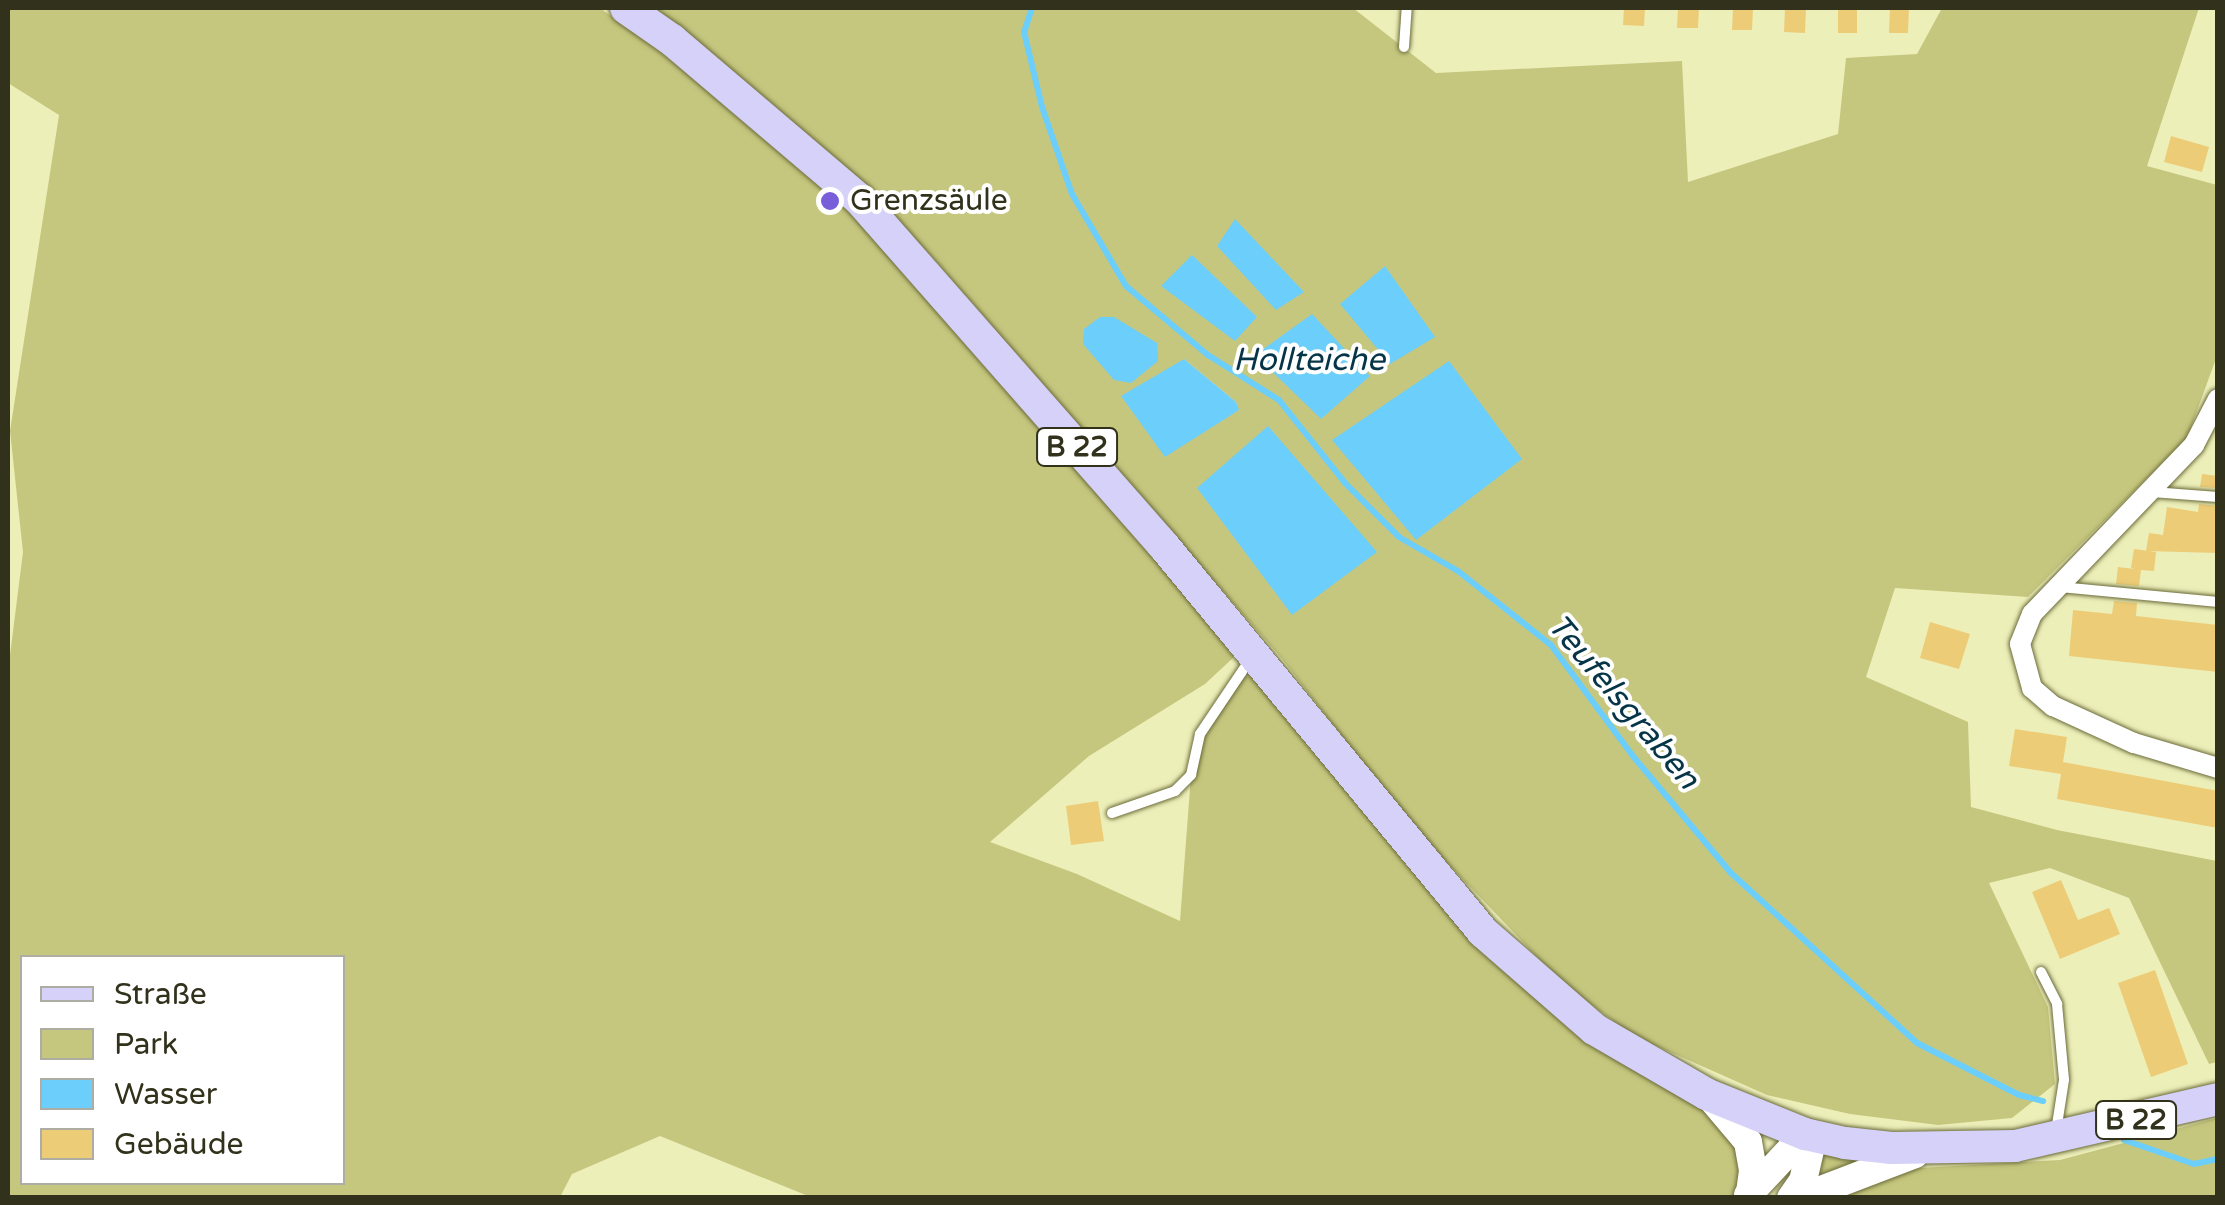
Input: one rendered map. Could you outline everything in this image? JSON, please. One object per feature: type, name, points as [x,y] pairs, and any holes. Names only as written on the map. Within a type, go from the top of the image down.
[{"type":"main road","name":"B 22","points":[[626,8],[672,40],[858,199],[1254,654],[1483,932],[1594,1029],[1706,1094],[1809,1135],[1892,1148],[2016,1146],[2218,1099]]},
{"type":"main road","points":[[1706,1094],[1748,1142],[1754,1171],[1748,1195]]},
{"type":"main road","points":[[1748,1195],[1809,1135]]},
{"type":"main road","points":[[1791,1198],[1810,1164],[1809,1135]]},
{"type":"main road","points":[[1800,1198],[1879,1164],[1934,1149]]},
{"type":"street","points":[[2217,399],[2194,445],[2032,614],[2020,644],[2032,688],[2053,706],[2134,742],[2218,768]]},
{"type":"lane","points":[[1404,48],[1407,8]]},
{"type":"lane","points":[[2152,492],[2218,497]]},
{"type":"lane","points":[[2059,586],[2218,602]]},
{"type":"lane","points":[[1112,813],[1175,792],[1191,775],[1200,734],[1254,654]]},
{"type":"lane","points":[[2041,972],[2057,1004],[2064,1080],[2055,1138]]},
{"type":"green space","points":[[8,8],[600,8],[701,82],[873,226],[1130,521],[1234,657],[1205,684],[1089,756],[990,842],[1077,874],[1180,921],[1191,775],[1200,734],[1219,701],[1244,677],[1257,676],[1448,909],[1717,1115],[1739,1141],[1740,1187],[1732,1198],[813,1198],[660,1136],[572,1174],[560,1197],[8,1197],[8,671],[23,552],[10,431],[59,115],[8,83]]},
{"type":"green space","points":[[649,8],[1353,8],[1436,73],[1682,61],[1688,182],[1838,134],[1846,58],[1917,54],[1942,8],[2199,8],[2147,166],[2217,185],[2217,356],[2187,438],[2028,597],[1895,588],[1866,677],[1968,722],[1971,807],[2057,830],[2217,861],[2217,1062],[2209,1064],[2129,898],[2050,868],[1989,883],[2048,1007],[2055,1084],[2012,1118],[1938,1125],[1850,1114],[1767,1095],[1634,1036],[1562,983],[1411,825],[1283,660],[933,258],[870,195]],"holes":[[[1184,359],[1236,402],[1238,410],[1165,456]]]},
{"type":"green space","points":[[2217,1118],[2217,1197],[1813,1198],[1879,1174],[2060,1160]]},
{"type":"green space","points":[[1819,1147],[1866,1158],[1813,1183]]},
{"type":"water","points":[[1235,219],[1304,292],[1276,310],[1217,246]]},
{"type":"water","points":[[1192,255],[1257,317],[1235,341],[1161,286]]},
{"type":"water","points":[[1385,266],[1435,337],[1390,364],[1340,304]]},
{"type":"water","name":"Hollteiche","points":[[1312,314],[1370,376],[1321,419],[1255,355]]},
{"type":"water","points":[[1100,317],[1114,317],[1157,343],[1158,361],[1131,383],[1114,380],[1083,344],[1084,329]]},
{"type":"water","points":[[1184,359],[1236,402],[1239,410],[1165,457],[1121,396]]},
{"type":"water","points":[[1449,361],[1522,459],[1416,540],[1332,440]]},
{"type":"water","points":[[1268,426],[1377,552],[1292,615],[1197,488]]},
{"type":"building","points":[[1624,8],[1645,8],[1644,26],[1623,25]]},
{"type":"building","points":[[1678,8],[1699,8],[1698,28],[1677,28]]},
{"type":"building","points":[[1733,8],[1753,8],[1752,30],[1732,30]]},
{"type":"building","points":[[1785,8],[1806,8],[1805,33],[1784,32]]},
{"type":"building","points":[[1838,8],[1857,8],[1857,33],[1838,33]]},
{"type":"building","points":[[1890,8],[1909,8],[1908,33],[1889,33]]},
{"type":"building","points":[[2171,136],[2209,147],[2202,172],[2164,162]]},
{"type":"building","points":[[2202,474],[2218,476],[2218,488],[2200,487]]},
{"type":"building","points":[[2199,504],[2218,506],[2218,553],[2146,551],[2149,533],[2163,535],[2167,507],[2198,512]]},
{"type":"building","points":[[2134,549],[2156,552],[2154,571],[2141,570],[2139,586],[2116,584],[2118,567],[2135,569],[2131,568]]},
{"type":"building","points":[[2114,601],[2137,603],[2136,616],[2218,625],[2218,672],[2069,656],[2073,610],[2112,614]]},
{"type":"building","points":[[1930,622],[1970,634],[1959,669],[1920,658]]},
{"type":"building","points":[[2015,729],[2067,737],[2063,762],[2218,791],[2218,828],[2057,799],[2061,774],[2009,766]]},
{"type":"building","points":[[1098,801],[1104,841],[1071,845],[1066,806]]},
{"type":"building","points":[[2061,880],[2078,920],[2109,908],[2120,934],[2060,959],[2032,892]]},
{"type":"building","points":[[2155,970],[2188,1064],[2151,1077],[2118,983]]},
{"type":"waterway","name":"Teufelsgraben","points":[[1032,8],[1024,32],[1042,107],[1072,194],[1126,286],[1208,355],[1279,400],[1345,483],[1399,537],[1458,571],[1551,645],[1632,755],[1731,873],[1917,1043],[2019,1095],[2043,1101]]},
{"type":"waterway","name":"Teufelsgraben","points":[[2124,1140],[2194,1164],[2218,1159]]},
{"type":"place","name":"Grenzsäule","points":[[830,201]]}]
